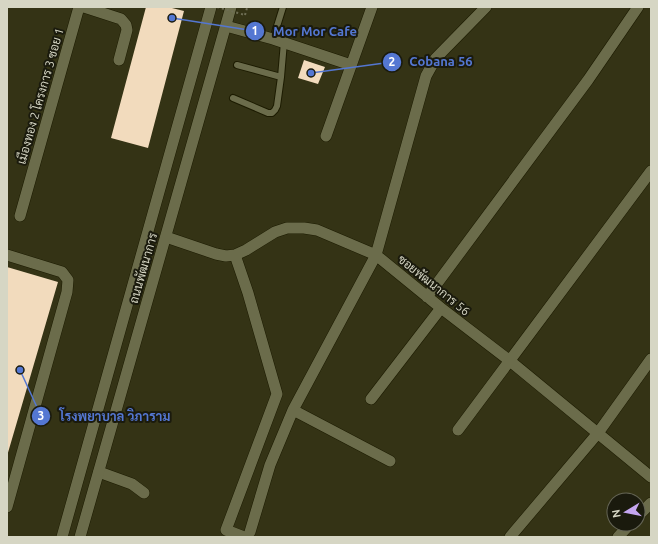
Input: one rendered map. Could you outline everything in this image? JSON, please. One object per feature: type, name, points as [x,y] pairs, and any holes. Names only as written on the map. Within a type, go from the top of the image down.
[{"type":"street","name":"เมืองทอง 2 โครงการ 3 ซอย 1","points":[[20,216],[79,7]]},
{"type":"street","points":[[84,7],[121,19],[126,25],[127,30],[119,60]]},
{"type":"street","name":"ถนนพัฒนาการ","points":[[62,537],[211,7]]},
{"type":"street","name":"ถนนพัฒนาการ","points":[[80,537],[231,7]]},
{"type":"street","points":[[326,136],[372,7]]},
{"type":"street","points":[[166,237],[216,254],[226,256],[235,255],[248,293],[277,394],[226,530],[247,534],[270,465],[293,410],[376,254],[426,76],[436,58],[486,7]]},
{"type":"street","points":[[427,297],[588,80],[638,7]]},
{"type":"street","points":[[226,26],[278,40],[352,65]]},
{"type":"street","points":[[458,430],[651,171]]},
{"type":"street","name":"ซอยพัฒนาการ 56","points":[[235,255],[275,232],[287,228],[318,230],[376,254],[427,297],[510,361],[651,477]]},
{"type":"street","points":[[7,255],[62,272],[68,280],[67,292],[7,507]]},
{"type":"street","points":[[371,400],[441,308]]},
{"type":"street","points":[[510,537],[598,433],[651,359]]},
{"type":"street","points":[[293,410],[390,461]]},
{"type":"street","points":[[99,472],[132,484],[144,493]]},
{"type":"lane","points":[[233,98],[268,113],[272,113],[276,110],[281,77],[278,40],[283,7]]},
{"type":"lane","points":[[236,65],[281,77]]},
{"type":"path","points":[[217,7],[245,15],[246,8]]},
{"type":"building","points":[[146,7],[168,7],[184,11],[148,148],[111,138]]},
{"type":"building","points":[[304,60],[325,67],[318,84],[298,78]]},
{"type":"building","points":[[7,267],[58,282],[7,456]]},
{"type":"place","name":"Mor Mor Cafe","points":[[172,18]]},
{"type":"place","name":"Cobana 56","points":[[311,73]]},
{"type":"place","name":"โรงพยาบาล วิภาราม","points":[[20,370]]}]
